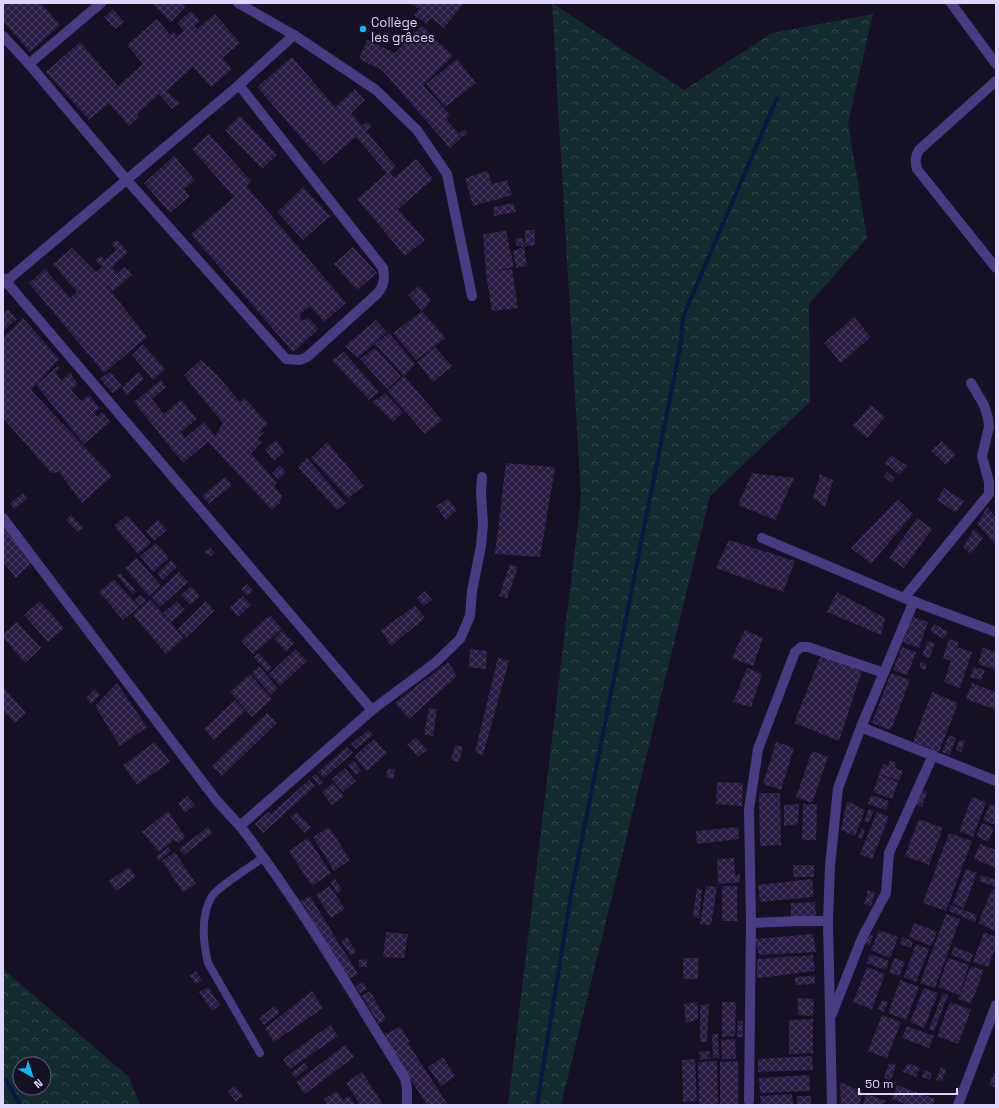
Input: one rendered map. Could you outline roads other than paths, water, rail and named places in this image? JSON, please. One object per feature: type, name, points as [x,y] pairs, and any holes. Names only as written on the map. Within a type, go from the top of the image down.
[{"type":"street","points":[[29,64],[101,3]]},
{"type":"street","points":[[238,3],[294,35],[376,90],[417,130],[447,174],[472,296]]},
{"type":"street","points":[[951,3],[996,64]]},
{"type":"street","points":[[294,35],[239,85],[4,281],[372,710]]},
{"type":"street","points":[[3,36],[29,64],[126,179],[286,358],[300,360],[307,357],[378,293],[383,286],[385,277],[383,268],[239,85]]},
{"type":"street","points":[[996,81],[919,150],[915,156],[915,162],[917,169],[996,268]]},
{"type":"street","points":[[832,1105],[828,922],[830,866],[838,788],[861,727],[884,673],[909,599],[992,497],[982,456],[989,427],[988,418],[984,405],[971,383]]},
{"type":"street","points":[[240,826],[372,710],[435,663],[460,639],[470,616],[472,591],[483,524],[481,493],[482,477]]},
{"type":"street","points":[[3,518],[217,801],[240,826],[264,857],[296,903],[405,1078],[407,1105]]},
{"type":"street","points":[[762,538],[909,599],[996,632]]},
{"type":"street","points":[[749,1100],[751,924],[749,809],[758,749],[795,652],[800,647],[808,647],[884,673]]},
{"type":"street","points":[[861,727],[996,781]]},
{"type":"street","points":[[830,1019],[862,938],[886,892],[889,853],[933,755]]},
{"type":"street","points":[[751,924],[800,921],[828,922]]},
{"type":"street","points":[[958,1105],[996,1005]]},
{"type":"lane","points":[[260,1053],[208,963],[204,949],[203,931],[207,906],[212,896],[221,887],[264,857]]},
{"type":"waterway","points":[[537,1105],[571,894],[681,343],[683,317],[777,98]]},
{"type":"waterway","points":[[3,1079],[6,1080],[20,1105]]},
{"type":"place","name":"Collège les grâces","points":[[363,29]]}]
